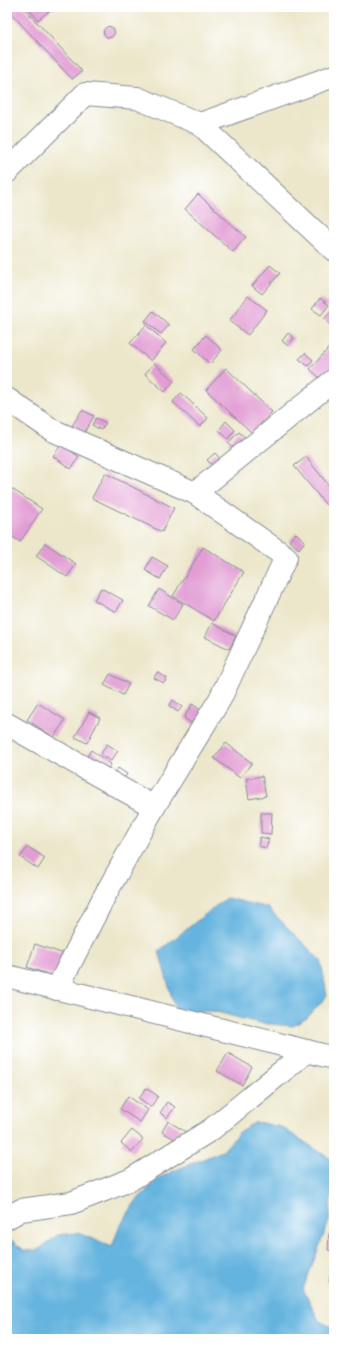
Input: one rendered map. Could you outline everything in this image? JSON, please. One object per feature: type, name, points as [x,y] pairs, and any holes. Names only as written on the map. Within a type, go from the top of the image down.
[{"type":"street","points":[[200,124],[334,76]]},
{"type":"street","points":[[7,172],[85,94],[137,98],[200,124],[334,250]]},
{"type":"street","points":[[194,493],[334,380]]},
{"type":"street","points":[[7,399],[52,430],[194,493],[286,557],[220,699],[154,807],[104,897],[57,989]]},
{"type":"street","points":[[7,724],[154,807]]},
{"type":"street","points":[[7,976],[334,1058]]},
{"type":"street","points":[[7,1218],[21,1210],[71,1203],[130,1180],[212,1129],[307,1052]]},
{"type":"water","points":[[226,898],[268,908],[321,961],[327,996],[307,1018],[293,1026],[259,1023],[213,1011],[176,1012],[159,951]]},
{"type":"water","points":[[256,1122],[281,1127],[334,1161],[329,1221],[303,1289],[319,1321],[334,1328],[334,1339],[7,1339],[7,1242],[11,1240],[25,1251],[38,1250],[58,1235],[78,1233],[112,1247],[119,1228],[136,1201],[159,1178],[223,1151],[240,1131]]},
{"type":"building","points":[[7,7],[23,7],[82,71],[72,79],[7,9]]},
{"type":"building","points":[[27,7],[54,7],[38,20]]},
{"type":"building","points":[[109,26],[113,28],[115,32],[113,36],[109,38],[105,36],[103,32],[105,28]]},
{"type":"building","points":[[198,194],[246,237],[233,252],[185,209]]},
{"type":"building","points":[[270,265],[280,273],[262,294],[252,286]]},
{"type":"building","points":[[248,296],[267,310],[248,335],[229,321]]},
{"type":"building","points":[[320,298],[329,305],[321,315],[312,309]]},
{"type":"building","points":[[333,309],[334,310],[334,328],[324,319]]},
{"type":"building","points":[[153,311],[169,325],[161,334],[145,321]]},
{"type":"building","points":[[146,325],[166,343],[151,361],[130,343]]},
{"type":"building","points":[[288,333],[294,338],[288,346],[282,341]]},
{"type":"building","points":[[206,335],[222,350],[210,364],[194,349]]},
{"type":"building","points":[[334,342],[334,367],[322,380],[310,369]]},
{"type":"building","points":[[305,353],[313,360],[308,366],[299,359]]},
{"type":"building","points":[[154,363],[174,381],[165,392],[145,374]]},
{"type":"building","points":[[226,368],[272,412],[252,433],[206,390]]},
{"type":"building","points":[[181,393],[208,418],[200,427],[173,402]]},
{"type":"building","points":[[82,410],[94,416],[84,433],[72,426]]},
{"type":"building","points":[[96,418],[106,423],[101,430],[92,425]]},
{"type":"building","points":[[226,421],[235,430],[228,439],[219,430]]},
{"type":"building","points":[[239,432],[247,439],[236,450],[228,443]]},
{"type":"building","points":[[62,444],[79,457],[71,469],[53,456]]},
{"type":"building","points":[[215,453],[223,462],[215,468],[207,460]]},
{"type":"building","points":[[306,457],[334,492],[334,498],[326,505],[294,466]]},
{"type":"building","points":[[105,473],[174,508],[162,532],[92,498]]},
{"type":"building","points":[[12,489],[42,509],[20,542],[7,533],[7,497]]},
{"type":"building","points":[[296,533],[305,541],[299,549],[289,541]]},
{"type":"building","points":[[45,543],[76,564],[67,577],[36,556]]},
{"type":"building","points":[[203,547],[244,572],[214,621],[173,596]]},
{"type":"building","points":[[152,557],[168,566],[160,579],[145,570]]},
{"type":"building","points":[[101,588],[123,600],[116,612],[94,600]]},
{"type":"building","points":[[159,589],[183,604],[173,620],[149,606]]},
{"type":"building","points":[[212,623],[236,636],[229,649],[205,637]]},
{"type":"building","points":[[157,672],[167,678],[164,683],[154,678]]},
{"type":"building","points":[[110,674],[129,684],[123,695],[104,685]]},
{"type":"building","points":[[173,700],[182,707],[178,712],[169,706]]},
{"type":"building","points":[[38,703],[65,720],[54,737],[27,720]]},
{"type":"building","points":[[192,704],[205,713],[197,727],[184,718]]},
{"type":"building","points":[[89,712],[100,718],[87,743],[75,737]]},
{"type":"building","points":[[226,743],[252,763],[240,778],[214,758]]},
{"type":"building","points":[[107,744],[118,751],[111,761],[101,754]]},
{"type":"building","points":[[91,750],[111,764],[106,771],[86,758]]},
{"type":"building","points":[[118,768],[127,774],[122,781],[113,776]]},
{"type":"building","points":[[262,776],[266,796],[249,799],[246,779]]},
{"type":"building","points":[[261,813],[272,813],[271,834],[261,833]]},
{"type":"building","points":[[260,837],[269,839],[266,848],[258,846]]},
{"type":"building","points":[[28,847],[45,858],[38,869],[20,857]]},
{"type":"building","points":[[35,944],[67,955],[59,978],[27,967]]},
{"type":"building","points":[[228,1053],[252,1067],[242,1085],[217,1071]]},
{"type":"building","points":[[146,1088],[158,1096],[151,1107],[139,1098]]},
{"type":"building","points":[[128,1096],[148,1110],[140,1122],[120,1109]]},
{"type":"building","points":[[167,1102],[175,1107],[167,1118],[160,1113]]},
{"type":"building","points":[[168,1121],[186,1132],[180,1142],[162,1132]]},
{"type":"building","points":[[132,1130],[143,1139],[132,1152],[121,1143]]},
{"type":"building","points":[[329,1234],[334,1235],[334,1251],[328,1250]]},
{"type":"building","points":[[333,1258],[334,1259],[334,1283],[329,1282]]},
{"type":"building","points":[[334,1294],[334,1304],[331,1303]]}]
